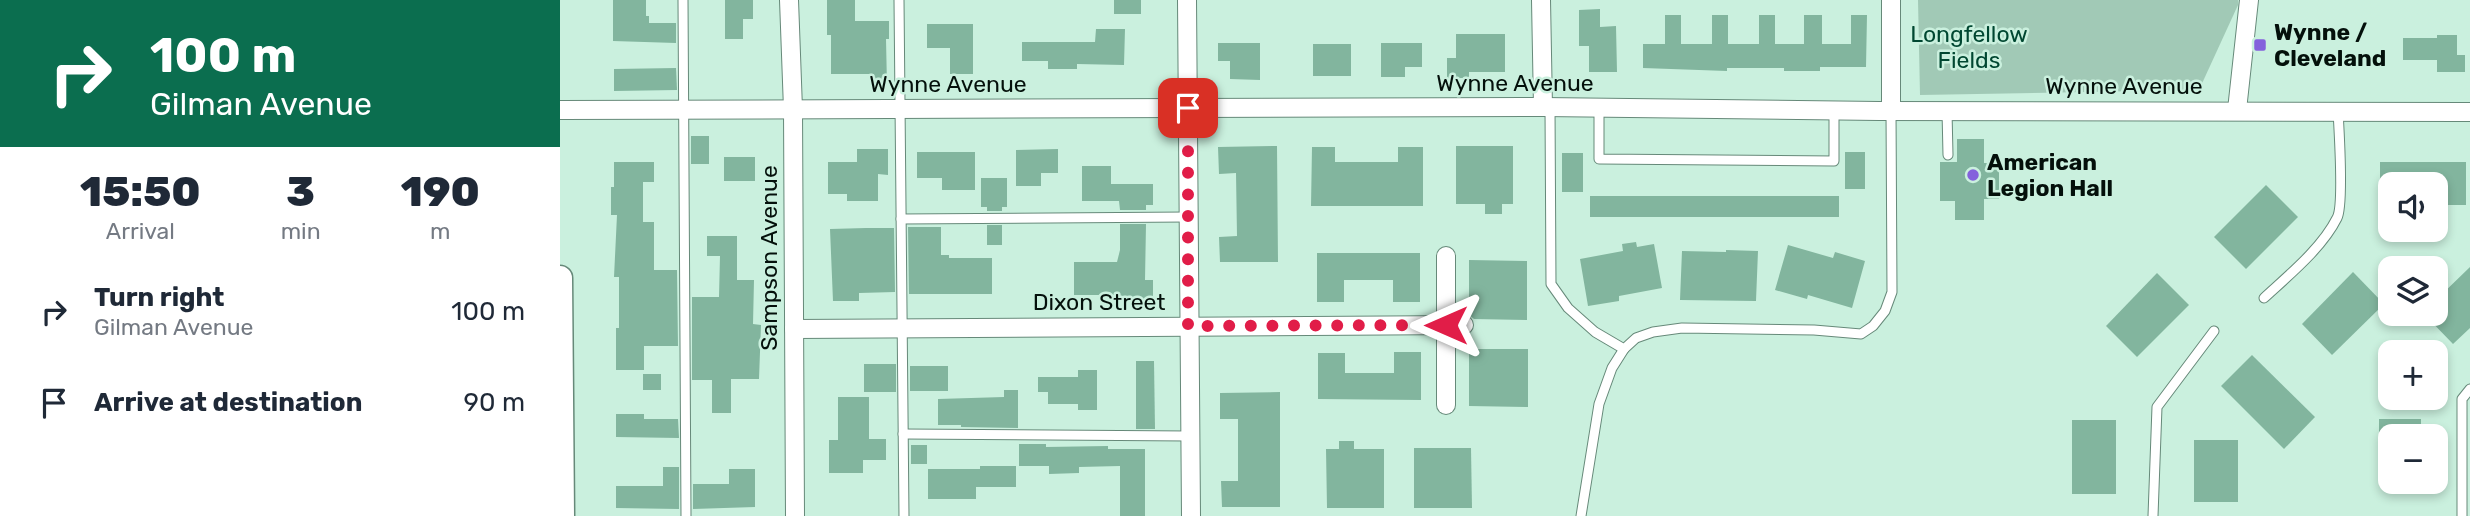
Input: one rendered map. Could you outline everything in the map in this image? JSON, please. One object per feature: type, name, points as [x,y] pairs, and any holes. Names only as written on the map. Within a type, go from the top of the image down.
[{"type":"street","name":"Sampson Avenue","points":[[789,0],[793,109],[794,516]]},
{"type":"street","points":[[1187,0],[1188,436],[1191,516]]},
{"type":"street","points":[[1541,0],[1547,107]]},
{"type":"street","points":[[1891,0],[1891,111]]},
{"type":"street","points":[[2237,110],[2249,0]]},
{"type":"street","name":"Wynne Avenue","points":[[560,110],[1599,107],[1891,111],[2470,112]]},
{"type":"street","points":[[1446,256],[1455,325],[1446,405]]},
{"type":"street","points":[[560,278],[562,516]]},
{"type":"street","name":"Dixon Street","points":[[794,329],[1455,325]]},
{"type":"lane","points":[[683,0],[686,516]]},
{"type":"lane","points":[[899,0],[904,516]]},
{"type":"lane","points":[[1547,107],[1551,284],[1568,308],[1595,332],[1624,349]]},
{"type":"lane","points":[[1599,107],[1599,159],[1612,160],[1834,161],[1834,110]]},
{"type":"lane","points":[[1581,516],[1600,404],[1612,368],[1624,349],[1636,338],[1653,332],[1682,328],[1814,330],[1861,334],[1873,327],[1885,311],[1892,292],[1891,111]]},
{"type":"lane","points":[[1947,111],[1948,155]]},
{"type":"lane","points":[[2264,298],[2305,260],[2339,216],[2338,111]]},
{"type":"lane","points":[[901,219],[1187,217]]},
{"type":"lane","points":[[2153,516],[2157,407],[2214,331]]},
{"type":"lane","points":[[2462,516],[2462,399],[2470,389]]},
{"type":"lane","points":[[903,434],[1188,436]]},
{"type":"green space","name":"Longfellow Fields","points":[[1918,0],[2238,0],[2238,5],[2199,90],[1920,95]]},
{"type":"building","points":[[613,0],[646,0],[649,23],[676,23],[676,43],[613,41]]},
{"type":"building","points":[[725,0],[753,0],[753,19],[743,19],[743,39],[725,39]]},
{"type":"building","points":[[827,0],[855,0],[855,21],[889,21],[889,39],[886,39],[887,86],[874,86],[874,74],[831,74],[831,35],[827,35]]},
{"type":"building","points":[[1114,0],[1141,0],[1141,14],[1114,14]]},
{"type":"building","points":[[1600,9],[1600,27],[1616,26],[1617,72],[1589,72],[1589,46],[1579,46],[1579,10]]},
{"type":"building","points":[[1665,15],[1681,15],[1681,44],[1712,44],[1712,15],[1728,15],[1728,44],[1759,44],[1759,15],[1775,15],[1775,44],[1804,44],[1804,15],[1822,15],[1822,44],[1851,44],[1851,15],[1867,15],[1866,67],[1820,67],[1820,71],[1784,71],[1784,68],[1727,68],[1727,71],[1643,68],[1643,44],[1665,44]]},
{"type":"building","points":[[927,24],[973,24],[973,74],[950,74],[950,48],[927,48]]},
{"type":"building","points":[[1096,29],[1125,29],[1124,65],[1077,64],[1077,69],[1048,69],[1048,61],[1022,61],[1022,42],[1095,42]]},
{"type":"building","points":[[1456,34],[1505,34],[1505,72],[1469,72],[1469,78],[1447,78],[1447,58],[1456,58]]},
{"type":"building","points":[[2437,35],[2457,35],[2457,55],[2465,55],[2465,72],[2437,72],[2437,60],[2403,60],[2403,38],[2437,38]]},
{"type":"building","points":[[1218,43],[1260,43],[1260,80],[1230,79],[1230,61],[1218,61]]},
{"type":"building","points":[[1381,43],[1422,43],[1422,67],[1405,67],[1405,77],[1381,77]]},
{"type":"building","points":[[1313,44],[1351,44],[1351,76],[1313,76]]},
{"type":"building","points":[[676,68],[677,90],[614,91],[614,69]]},
{"type":"building","points":[[691,136],[709,136],[709,164],[691,164]]},
{"type":"building","name":"American Legion Hall","points":[[1957,139],[1984,139],[1984,163],[1999,163],[1999,199],[1984,199],[1984,220],[1955,220],[1955,201],[1940,201],[1940,162],[1957,162]]},
{"type":"building","points":[[1277,146],[1278,262],[1220,262],[1219,237],[1237,236],[1236,173],[1219,174],[1218,147]]},
{"type":"building","points":[[1456,146],[1513,146],[1513,204],[1502,204],[1502,214],[1485,214],[1485,204],[1456,204]]},
{"type":"building","points":[[1312,147],[1335,147],[1335,162],[1398,162],[1398,147],[1423,147],[1423,206],[1311,206]]},
{"type":"building","points":[[857,149],[888,149],[888,175],[878,174],[878,201],[847,201],[847,194],[828,194],[828,162],[857,162]]},
{"type":"building","points":[[1058,149],[1058,173],[1041,173],[1041,186],[1016,186],[1016,150]]},
{"type":"building","points":[[917,152],[975,152],[975,190],[942,190],[942,178],[917,178]]},
{"type":"building","points":[[1845,152],[1865,152],[1865,189],[1845,189]]},
{"type":"building","points":[[1562,153],[1583,153],[1583,192],[1562,192]]},
{"type":"building","points":[[724,157],[755,157],[755,181],[724,181]]},
{"type":"building","points":[[614,162],[654,162],[654,182],[643,182],[643,222],[654,222],[654,270],[677,270],[678,346],[644,346],[644,370],[616,370],[619,277],[614,277],[617,215],[611,215]]},
{"type":"building","points":[[2380,162],[2466,162],[2466,205],[2448,205],[2448,172],[2380,172]]},
{"type":"building","points":[[1082,166],[1111,166],[1111,184],[1153,184],[1153,205],[1146,205],[1146,210],[1120,210],[1119,201],[1082,201]]},
{"type":"building","points":[[981,178],[1007,178],[1007,207],[1002,207],[1002,211],[987,211],[987,207],[981,207]]},
{"type":"building","points":[[2266,185],[2298,217],[2246,269],[2214,237]]},
{"type":"building","points":[[1590,196],[1839,196],[1839,217],[1590,217]]},
{"type":"building","points":[[1120,224],[1146,224],[1145,280],[1153,280],[1153,300],[1120,301],[1120,295],[1074,295],[1074,262],[1117,262]]},
{"type":"building","points":[[987,225],[1002,225],[1002,245],[987,245]]},
{"type":"building","points":[[908,227],[941,227],[941,255],[949,255],[949,258],[992,258],[992,294],[909,294]]},
{"type":"building","points":[[894,228],[895,292],[859,293],[859,301],[833,301],[830,229]]},
{"type":"building","points":[[707,236],[737,236],[737,280],[754,280],[753,324],[761,325],[759,379],[731,379],[731,413],[712,413],[712,380],[692,380],[692,297],[719,297],[720,256],[707,256]]},
{"type":"building","points":[[1636,242],[1637,247],[1654,244],[1662,288],[1619,296],[1619,301],[1588,306],[1580,259],[1623,251],[1622,244]]},
{"type":"building","points":[[1788,245],[1833,258],[1835,252],[1865,261],[1852,308],[1808,295],[1807,299],[1775,290]]},
{"type":"building","points":[[1682,251],[1758,251],[1756,301],[1680,300]]},
{"type":"building","points":[[1317,253],[1420,253],[1420,302],[1393,302],[1393,280],[1344,280],[1344,302],[1317,302]]},
{"type":"building","points":[[1469,260],[1527,261],[1527,320],[1474,319],[1469,315]]},
{"type":"building","points":[[2470,267],[2470,328],[2453,344],[2436,326],[2448,326],[2448,288]]},
{"type":"building","points":[[2353,272],[2378,298],[2378,310],[2332,355],[2302,324]]},
{"type":"building","points":[[2157,273],[2189,305],[2137,357],[2106,326]]},
{"type":"building","points":[[1469,349],[1528,349],[1528,407],[1469,406]]},
{"type":"building","points":[[1394,352],[1421,352],[1421,400],[1318,399],[1318,353],[1345,353],[1345,373],[1394,373]]},
{"type":"building","points":[[2252,355],[2315,417],[2284,449],[2221,386]]},
{"type":"building","points":[[1136,361],[1154,361],[1155,429],[1136,429]]},
{"type":"building","points":[[864,364],[896,364],[896,392],[864,392]]},
{"type":"building","points":[[910,366],[948,366],[948,391],[910,391]]},
{"type":"building","points":[[1078,370],[1097,370],[1097,410],[1078,410],[1078,404],[1048,404],[1048,392],[1038,392],[1038,377],[1078,377]]},
{"type":"building","points":[[643,374],[661,374],[661,390],[643,390]]},
{"type":"building","points":[[1004,390],[1018,390],[1018,428],[938,425],[938,399],[1004,397]]},
{"type":"building","points":[[1280,392],[1280,507],[1222,507],[1221,481],[1238,481],[1238,419],[1220,419],[1220,393]]},
{"type":"building","points":[[838,397],[869,397],[869,439],[886,439],[886,460],[863,460],[863,473],[829,473],[829,440],[838,440]]},
{"type":"building","points":[[616,414],[644,414],[644,419],[678,419],[679,438],[616,437]]},
{"type":"building","points":[[2379,419],[2421,419],[2421,424],[2379,424]]},
{"type":"building","points":[[2072,420],[2116,420],[2116,494],[2072,494]]},
{"type":"building","points":[[2194,440],[2238,440],[2238,502],[2194,502]]},
{"type":"building","points":[[1339,441],[1354,441],[1354,449],[1384,449],[1384,508],[1327,508],[1326,449],[1339,449]]},
{"type":"building","points":[[1019,444],[1145,449],[1145,516],[1120,516],[1120,466],[1079,467],[1079,473],[1049,474],[1049,466],[1019,466]]},
{"type":"building","points":[[911,445],[927,445],[927,464],[911,464]]},
{"type":"building","points":[[1414,448],[1471,448],[1472,508],[1414,508]]},
{"type":"building","points":[[980,466],[1016,466],[1016,487],[976,487],[976,499],[928,499],[928,469],[980,469]]},
{"type":"building","points":[[663,467],[679,467],[679,509],[616,508],[616,486],[663,486]]},
{"type":"building","points":[[729,469],[755,469],[755,507],[693,509],[693,484],[729,484]]},
{"type":"place","name":"Wynne / Cleveland","points":[[2260,45]]},
{"type":"place","name":"American Legion Hall","points":[[1973,175]]},
{"type":"route","points":[[1188,108],[1188,326],[1446,325]]}]
